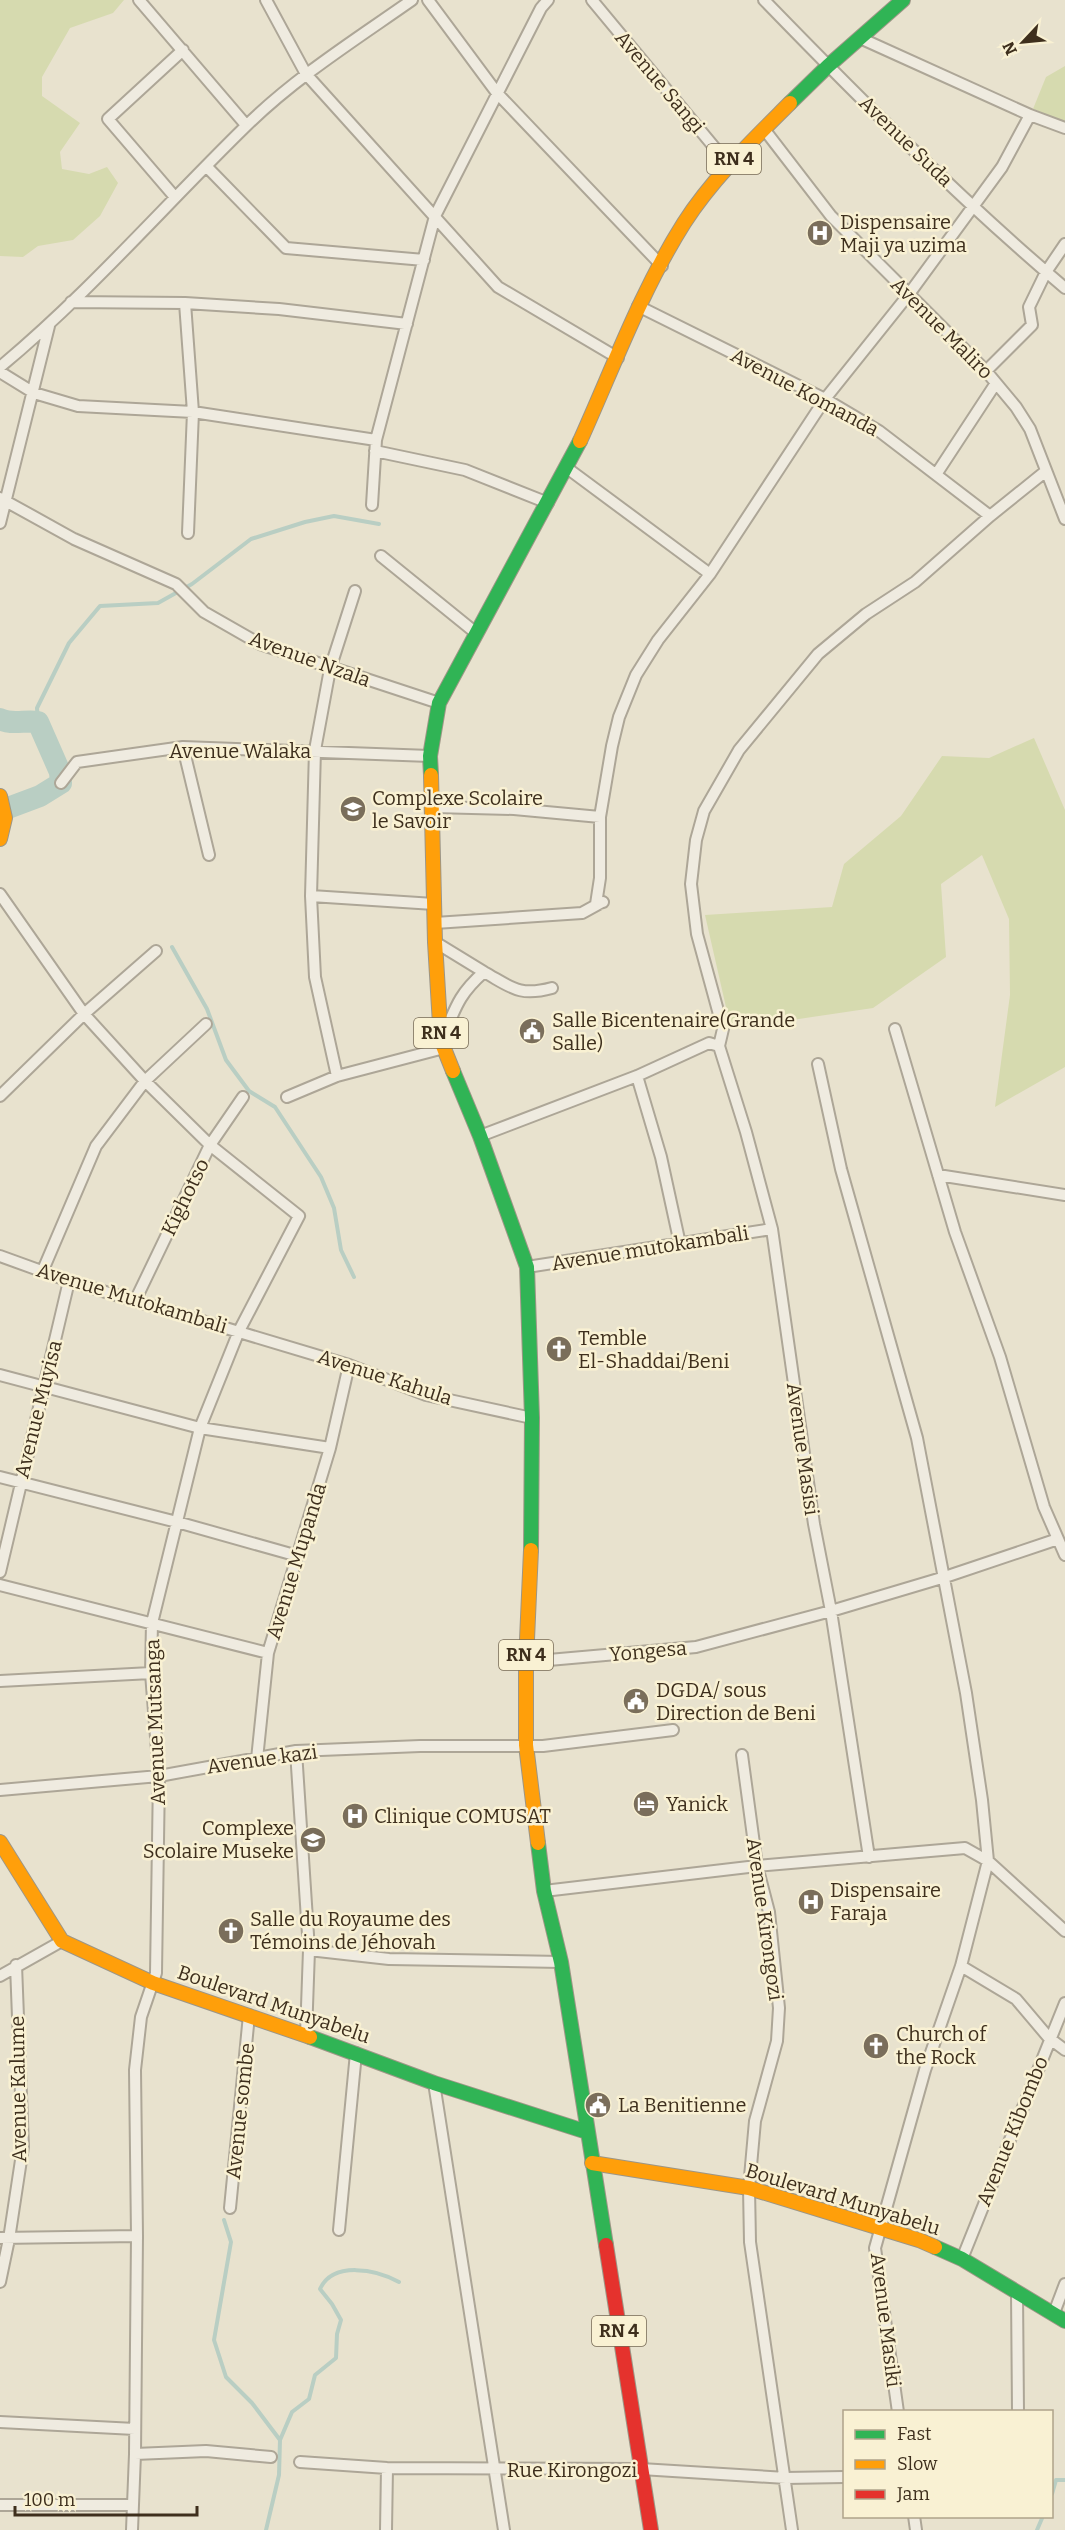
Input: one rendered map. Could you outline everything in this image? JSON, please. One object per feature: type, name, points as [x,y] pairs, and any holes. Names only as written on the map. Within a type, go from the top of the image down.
[{"type":"main road","name":"RN 4","points":[[651,2530],[561,1962],[544,1891],[526,1745],[526,1662],[531,1576],[532,1418],[527,1268],[480,1136],[443,1045],[435,942],[430,756],[439,703],[567,468],[618,358],[638,306],[685,222],[729,165],[764,129],[828,66],[903,0]]},
{"type":"main road","points":[[0,839],[5,818],[1,798]]},
{"type":"main road","points":[[0,1842],[62,1941]]},
{"type":"main road","name":"Boulevard Munyabelu","points":[[62,1941],[153,1983],[306,2035],[434,2083],[587,2132]]},
{"type":"main road","name":"Boulevard Munyabelu","points":[[592,2163],[748,2188],[919,2240],[962,2259],[1059,2317]]},
{"type":"street","points":[[139,0],[246,125]]},
{"type":"street","points":[[266,0],[306,74],[498,287],[618,358]]},
{"type":"street","points":[[412,0],[306,74],[246,125],[49,326],[0,370],[33,393],[78,406],[193,412],[376,445],[465,471],[548,502]]},
{"type":"street","points":[[428,0],[497,93],[662,266]]},
{"type":"street","points":[[372,505],[376,445],[435,216],[497,93],[541,9],[548,0]]},
{"type":"street","name":"Avenue Sangi","points":[[592,0],[729,165]]},
{"type":"street","name":"Avenue Suda","points":[[764,0],[828,66],[974,206],[1065,288]]},
{"type":"street","points":[[860,38],[1030,115],[1065,128]]},
{"type":"street","points":[[174,196],[108,119],[183,50]]},
{"type":"street","points":[[435,923],[582,913],[603,902],[596,904],[600,878],[600,817],[616,727],[636,675],[658,640],[710,574],[825,399],[909,294],[1002,167],[1030,115]]},
{"type":"street","name":"Avenue Maliro","points":[[764,129],[831,216],[986,371],[1016,407],[1030,429],[1065,519]]},
{"type":"street","points":[[207,167],[286,248],[424,260]]},
{"type":"street","points":[[986,371],[1032,325],[1029,307],[1046,272],[1065,244]]},
{"type":"street","points":[[71,303],[186,303],[279,309],[407,324]]},
{"type":"street","points":[[186,303],[193,412],[188,533]]},
{"type":"street","name":"Avenue Komanda","points":[[638,306],[825,399],[879,431],[937,473],[990,516]]},
{"type":"street","points":[[0,523],[2,499],[33,393],[49,326]]},
{"type":"street","points":[[937,473],[996,382]]},
{"type":"street","points":[[567,468],[710,574]]},
{"type":"street","name":"Avenue Masisi","points":[[869,1857],[831,1611],[814,1524],[772,1229],[746,1132],[719,1046],[723,1029],[698,934],[691,884],[699,830],[704,811],[714,792],[739,750],[818,654],[866,614],[915,582],[990,516],[1046,471]]},
{"type":"street","name":"Avenue Nzala","points":[[2,499],[74,539],[176,584],[204,612],[260,644],[330,669],[439,703]]},
{"type":"street","points":[[381,556],[476,633]]},
{"type":"street","points":[[337,1076],[315,977],[311,896],[315,750],[330,669],[355,591]]},
{"type":"street","points":[[183,747],[208,855]]},
{"type":"street","name":"Avenue Walaka","points":[[61,783],[77,762],[183,747],[315,750],[430,756]]},
{"type":"street","points":[[433,807],[514,809],[600,817]]},
{"type":"street","points":[[0,894],[84,1014],[145,1081],[210,1144]]},
{"type":"street","points":[[311,896],[434,904]]},
{"type":"street","points":[[435,942],[517,990],[533,993],[552,988]]},
{"type":"street","points":[[0,1096],[84,1014],[156,951]]},
{"type":"street","points":[[287,1097],[337,1076],[443,1045],[458,1000],[466,988],[484,972]]},
{"type":"street","points":[[43,1270],[96,1146],[145,1081],[206,1024]]},
{"type":"street","points":[[895,1029],[955,1232],[1000,1357],[1044,1507],[1065,1555]]},
{"type":"street","points":[[480,1136],[637,1076],[709,1043],[719,1046]]},
{"type":"street","points":[[818,1064],[841,1169],[917,1438],[945,1576],[974,1746],[988,1861]]},
{"type":"street","points":[[637,1076],[661,1158],[680,1244]]},
{"type":"street","name":"Kighotso","points":[[135,1301],[210,1144],[243,1097]]},
{"type":"street","name":"Avenue Mutokambali","points":[[0,1256],[69,1281],[239,1331],[299,1216],[210,1144]]},
{"type":"street","points":[[938,1175],[1065,1195]]},
{"type":"street","name":"Avenue mutokambali","points":[[527,1268],[772,1229]]},
{"type":"street","name":"Avenue Muyisa","points":[[0,1572],[69,1281]]},
{"type":"street","name":"Avenue Kahula","points":[[239,1331],[349,1365],[426,1395],[532,1418]]},
{"type":"street","name":"Avenue Mutsanga","points":[[132,2530],[138,2236],[135,2070],[141,2017],[156,1972],[159,1776],[151,1672],[152,1623],[200,1428],[239,1331]]},
{"type":"street","name":"Avenue Mupanda","points":[[257,1759],[268,1653],[330,1448],[349,1365]]},
{"type":"street","points":[[0,1375],[200,1428],[330,1448]]},
{"type":"street","points":[[0,1477],[177,1522],[298,1556]]},
{"type":"street","name":"Yongesa","points":[[526,1662],[696,1647],[831,1611],[1058,1539]]},
{"type":"street","points":[[0,1585],[268,1653]]},
{"type":"street","points":[[0,1681],[151,1672]]},
{"type":"street","name":"Avenue kazi","points":[[0,1790],[159,1776],[296,1751],[543,1746],[673,1730]]},
{"type":"street","points":[[296,1751],[309,1950],[306,2035]]},
{"type":"street","name":"Avenue Kirongozi","points":[[742,1755],[757,1866],[769,1912],[779,2008],[777,2041],[754,2121],[748,2188],[750,2242],[792,2530]]},
{"type":"street","points":[[544,1891],[757,1866],[965,1848],[988,1861],[1065,1931]]},
{"type":"street","name":"Avenue Masiki","points":[[898,2410],[875,2248],[925,2070],[961,1966],[988,1861]]},
{"type":"street","points":[[0,1976],[62,1941]]},
{"type":"street","points":[[309,1950],[389,1959],[561,1962]]},
{"type":"street","name":"Avenue Kalume","points":[[0,2282],[5,2238],[22,2147],[16,1965]]},
{"type":"street","points":[[961,1966],[1016,1999],[1049,2038],[1065,2050]]},
{"type":"street","name":"Avenue Kibombo","points":[[962,2259],[1065,2003]]},
{"type":"street","name":"Avenue sombe","points":[[230,2208],[249,2015]]},
{"type":"street","points":[[339,2230],[356,2053]]},
{"type":"street","points":[[434,2083],[504,2530]]},
{"type":"street","points":[[5,2238],[138,2236]]},
{"type":"street","points":[[1059,2317],[1065,2284]]},
{"type":"street","points":[[1017,2292],[1018,2410]]},
{"type":"street","points":[[0,2422],[135,2429]]},
{"type":"street","points":[[135,2454],[206,2451],[272,2457]]},
{"type":"street","name":"Rue Kirongozi","points":[[300,2462],[387,2468],[641,2469],[786,2478],[843,2477]]},
{"type":"street","points":[[386,2530],[387,2468]]},
{"type":"street","points":[[0,2505],[131,2505]]},
{"type":"green space","points":[[0,0],[124,0],[113,13],[70,28],[42,77],[42,96],[80,123],[60,152],[62,169],[89,174],[107,167],[118,183],[100,216],[73,240],[38,246],[23,257],[0,256]]},
{"type":"green space","points":[[1065,66],[1065,122],[1033,109],[1046,77]]},
{"type":"green space","points":[[1034,738],[1065,810],[1065,1067],[995,1107],[1010,995],[1009,919],[982,855],[941,884],[946,957],[873,1008],[731,1029],[705,915],[832,907],[844,864],[901,816],[942,756],[989,758]]},
{"type":"waterway","points":[[38,722],[37,708],[69,643],[100,606],[158,603],[192,584],[251,539],[305,522],[334,516],[379,524]]},
{"type":"waterway","points":[[0,719],[8,722],[38,722],[60,772],[61,783],[40,796],[0,811]]},
{"type":"waterway","points":[[172,947],[207,1009],[226,1060],[249,1091],[275,1107],[321,1177],[334,1208],[341,1250],[354,1277]]},
{"type":"waterway","points":[[224,2220],[231,2242],[214,2340],[226,2377],[252,2403],[280,2440],[279,2475],[266,2530]]},
{"type":"waterway","points":[[280,2440],[292,2412],[309,2399],[315,2375],[336,2358],[337,2334],[341,2320],[320,2289],[326,2280],[335,2274],[356,2270],[390,2277],[399,2282]]},
{"type":"waterway","points":[[1053,2490],[1056,2480],[1065,2480]]},
{"type":"waterway","points":[[1037,2530],[1042,2518]]},
{"type":"traffic: fast","points":[[790,103],[903,0]]},
{"type":"traffic: fast","points":[[431,775],[430,756],[439,703],[580,441]]},
{"type":"traffic: fast","points":[[453,1071],[480,1136],[527,1267],[532,1418],[531,1550]]},
{"type":"traffic: fast","points":[[538,1843],[544,1891],[561,1962],[606,2245]]},
{"type":"traffic: fast","points":[[310,2037],[434,2083],[587,2132]]},
{"type":"traffic: fast","points":[[935,2247],[962,2259],[1065,2321]]},
{"type":"traffic: slow","points":[[580,441],[654,275],[684,223],[721,175],[790,103]]},
{"type":"traffic: slow","points":[[431,775],[435,942],[441,1041],[453,1071]]},
{"type":"traffic: slow","points":[[0,796],[5,818],[0,839]]},
{"type":"traffic: slow","points":[[531,1550],[526,1662],[526,1745],[538,1843]]},
{"type":"traffic: slow","points":[[0,1842],[62,1941],[153,1983],[310,2037]]},
{"type":"traffic: slow","points":[[592,2163],[749,2188],[919,2240],[935,2247]]},
{"type":"traffic: jam","points":[[606,2245],[651,2530]]},
{"type":"place","name":"Dispensaire Maji ya uzima","points":[[820,233]]},
{"type":"place","name":"Complexe Scolaire le Savoir","points":[[353,809]]},
{"type":"place","name":"Salle Bicentenaire(Grande Salle)","points":[[532,1031]]},
{"type":"place","name":"Temble El-Shaddai/Beni","points":[[559,1349]]},
{"type":"place","name":"DGDA/ sous Direction de Beni","points":[[636,1701]]},
{"type":"place","name":"Yanick","points":[[646,1804]]},
{"type":"place","name":"Clinique COMUSAT","points":[[355,1816]]},
{"type":"place","name":"Complexe Scolaire Museke","points":[[313,1840]]},
{"type":"place","name":"Dispensaire Faraja","points":[[811,1902]]},
{"type":"place","name":"Salle du Royaume des Témoins de Jéhovah","points":[[231,1931]]},
{"type":"place","name":"Church of the Rock","points":[[876,2046]]},
{"type":"place","name":"La Benitienne","points":[[598,2105]]}]
